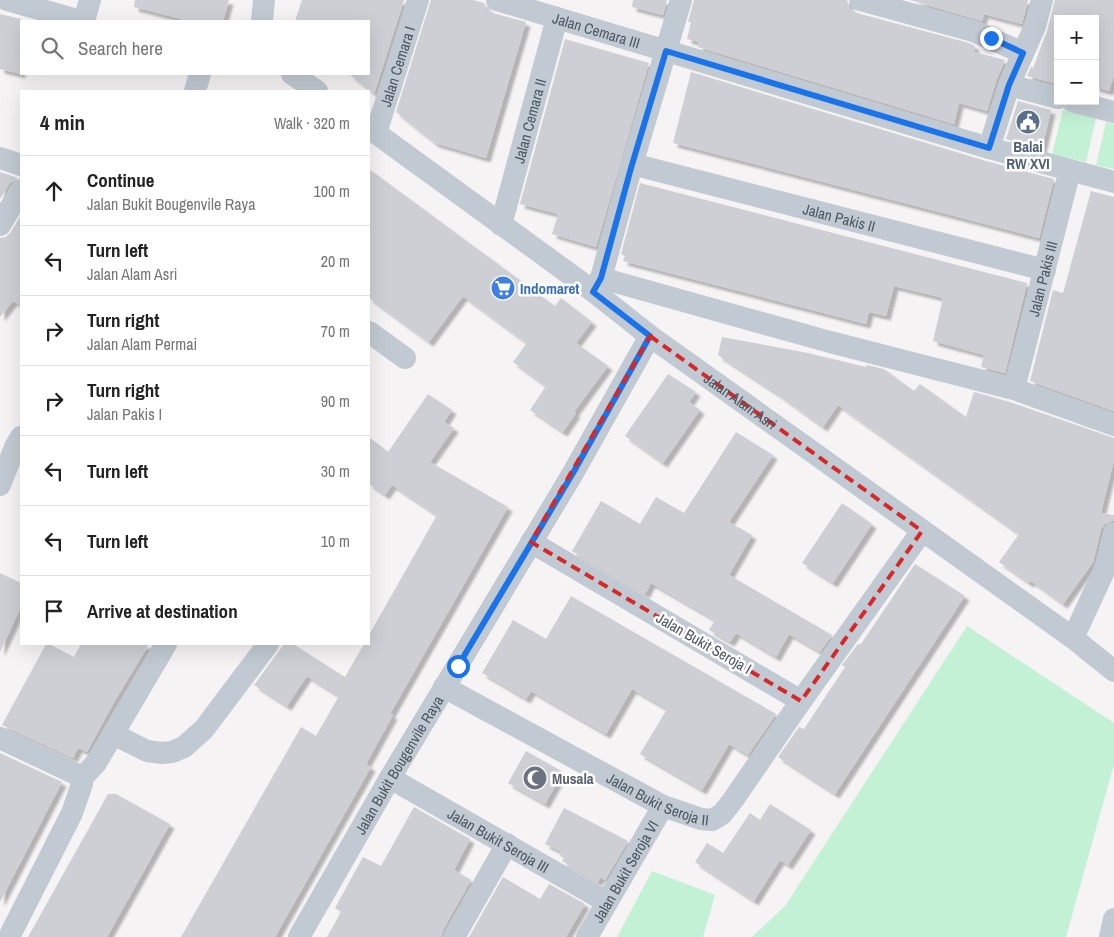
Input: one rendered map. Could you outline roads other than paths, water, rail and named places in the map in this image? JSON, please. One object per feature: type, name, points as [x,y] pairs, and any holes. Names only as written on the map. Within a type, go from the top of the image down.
[{"type":"street","points":[[7,0],[78,20]]},
{"type":"street","points":[[82,20],[90,0]]},
{"type":"street","points":[[262,20],[264,0]]},
{"type":"street","name":"Jalan Cemara I","points":[[372,131],[418,0]]},
{"type":"street","name":"Jalan Cemara III","points":[[497,0],[989,148],[1114,182]]},
{"type":"street","points":[[681,0],[597,285],[1014,389],[1114,425]]},
{"type":"street","points":[[860,0],[973,31],[1023,53]]},
{"type":"street","points":[[989,148],[1009,85],[1035,26],[1042,0]]},
{"type":"street","name":"Jalan Cemara II","points":[[501,225],[557,18]]},
{"type":"street","points":[[195,90],[200,75]]},
{"type":"street","points":[[293,75],[316,90]]},
{"type":"street","points":[[1009,85],[1054,97]]},
{"type":"street","points":[[1095,105],[1113,108]]},
{"type":"street","name":"Jalan Alam Asri","points":[[372,131],[501,225],[597,285],[650,336],[1073,638],[1114,671]]},
{"type":"street","points":[[0,158],[20,165]]},
{"type":"street","name":"Jalan Pakis II","points":[[632,164],[1045,270]]},
{"type":"street","name":"Jalan Pakis III","points":[[1014,389],[1070,170]]},
{"type":"street","points":[[0,225],[20,192]]},
{"type":"street","points":[[370,333],[405,358]]},
{"type":"street","name":"Jalan Bukit Bougenvile Raya","points":[[299,937],[390,778],[573,473],[650,336]]},
{"type":"street","points":[[0,485],[15,447],[20,440]]},
{"type":"street","points":[[801,701],[922,531]]},
{"type":"street","points":[[1073,638],[1109,570],[1114,532]]},
{"type":"street","name":"Jalan Bukit Seroja I","points":[[532,542],[801,701]]},
{"type":"street","points":[[9,937],[78,800],[81,782],[96,763],[165,645]]},
{"type":"street","points":[[113,734],[147,751],[172,752],[184,747],[204,729],[267,645]]},
{"type":"street","name":"Jalan Bukit Seroja II","points":[[444,687],[662,806],[701,819],[712,820],[722,814],[801,701]]},
{"type":"street","points":[[0,738],[62,766],[76,774],[81,782]]},
{"type":"street","name":"Jalan Bukit Seroja III","points":[[390,778],[607,902]]},
{"type":"street","name":"Jalan Bukit Seroja VI","points":[[587,937],[662,806]]},
{"type":"street","points":[[454,937],[507,844]]},
{"type":"street","points":[[1110,937],[1114,919]]},
{"type":"place","name":"Balai RW XVI","points":[[1028,122]]},
{"type":"place","name":"Indomaret","points":[[503,288]]},
{"type":"place","name":"Musala","points":[[535,778]]}]
